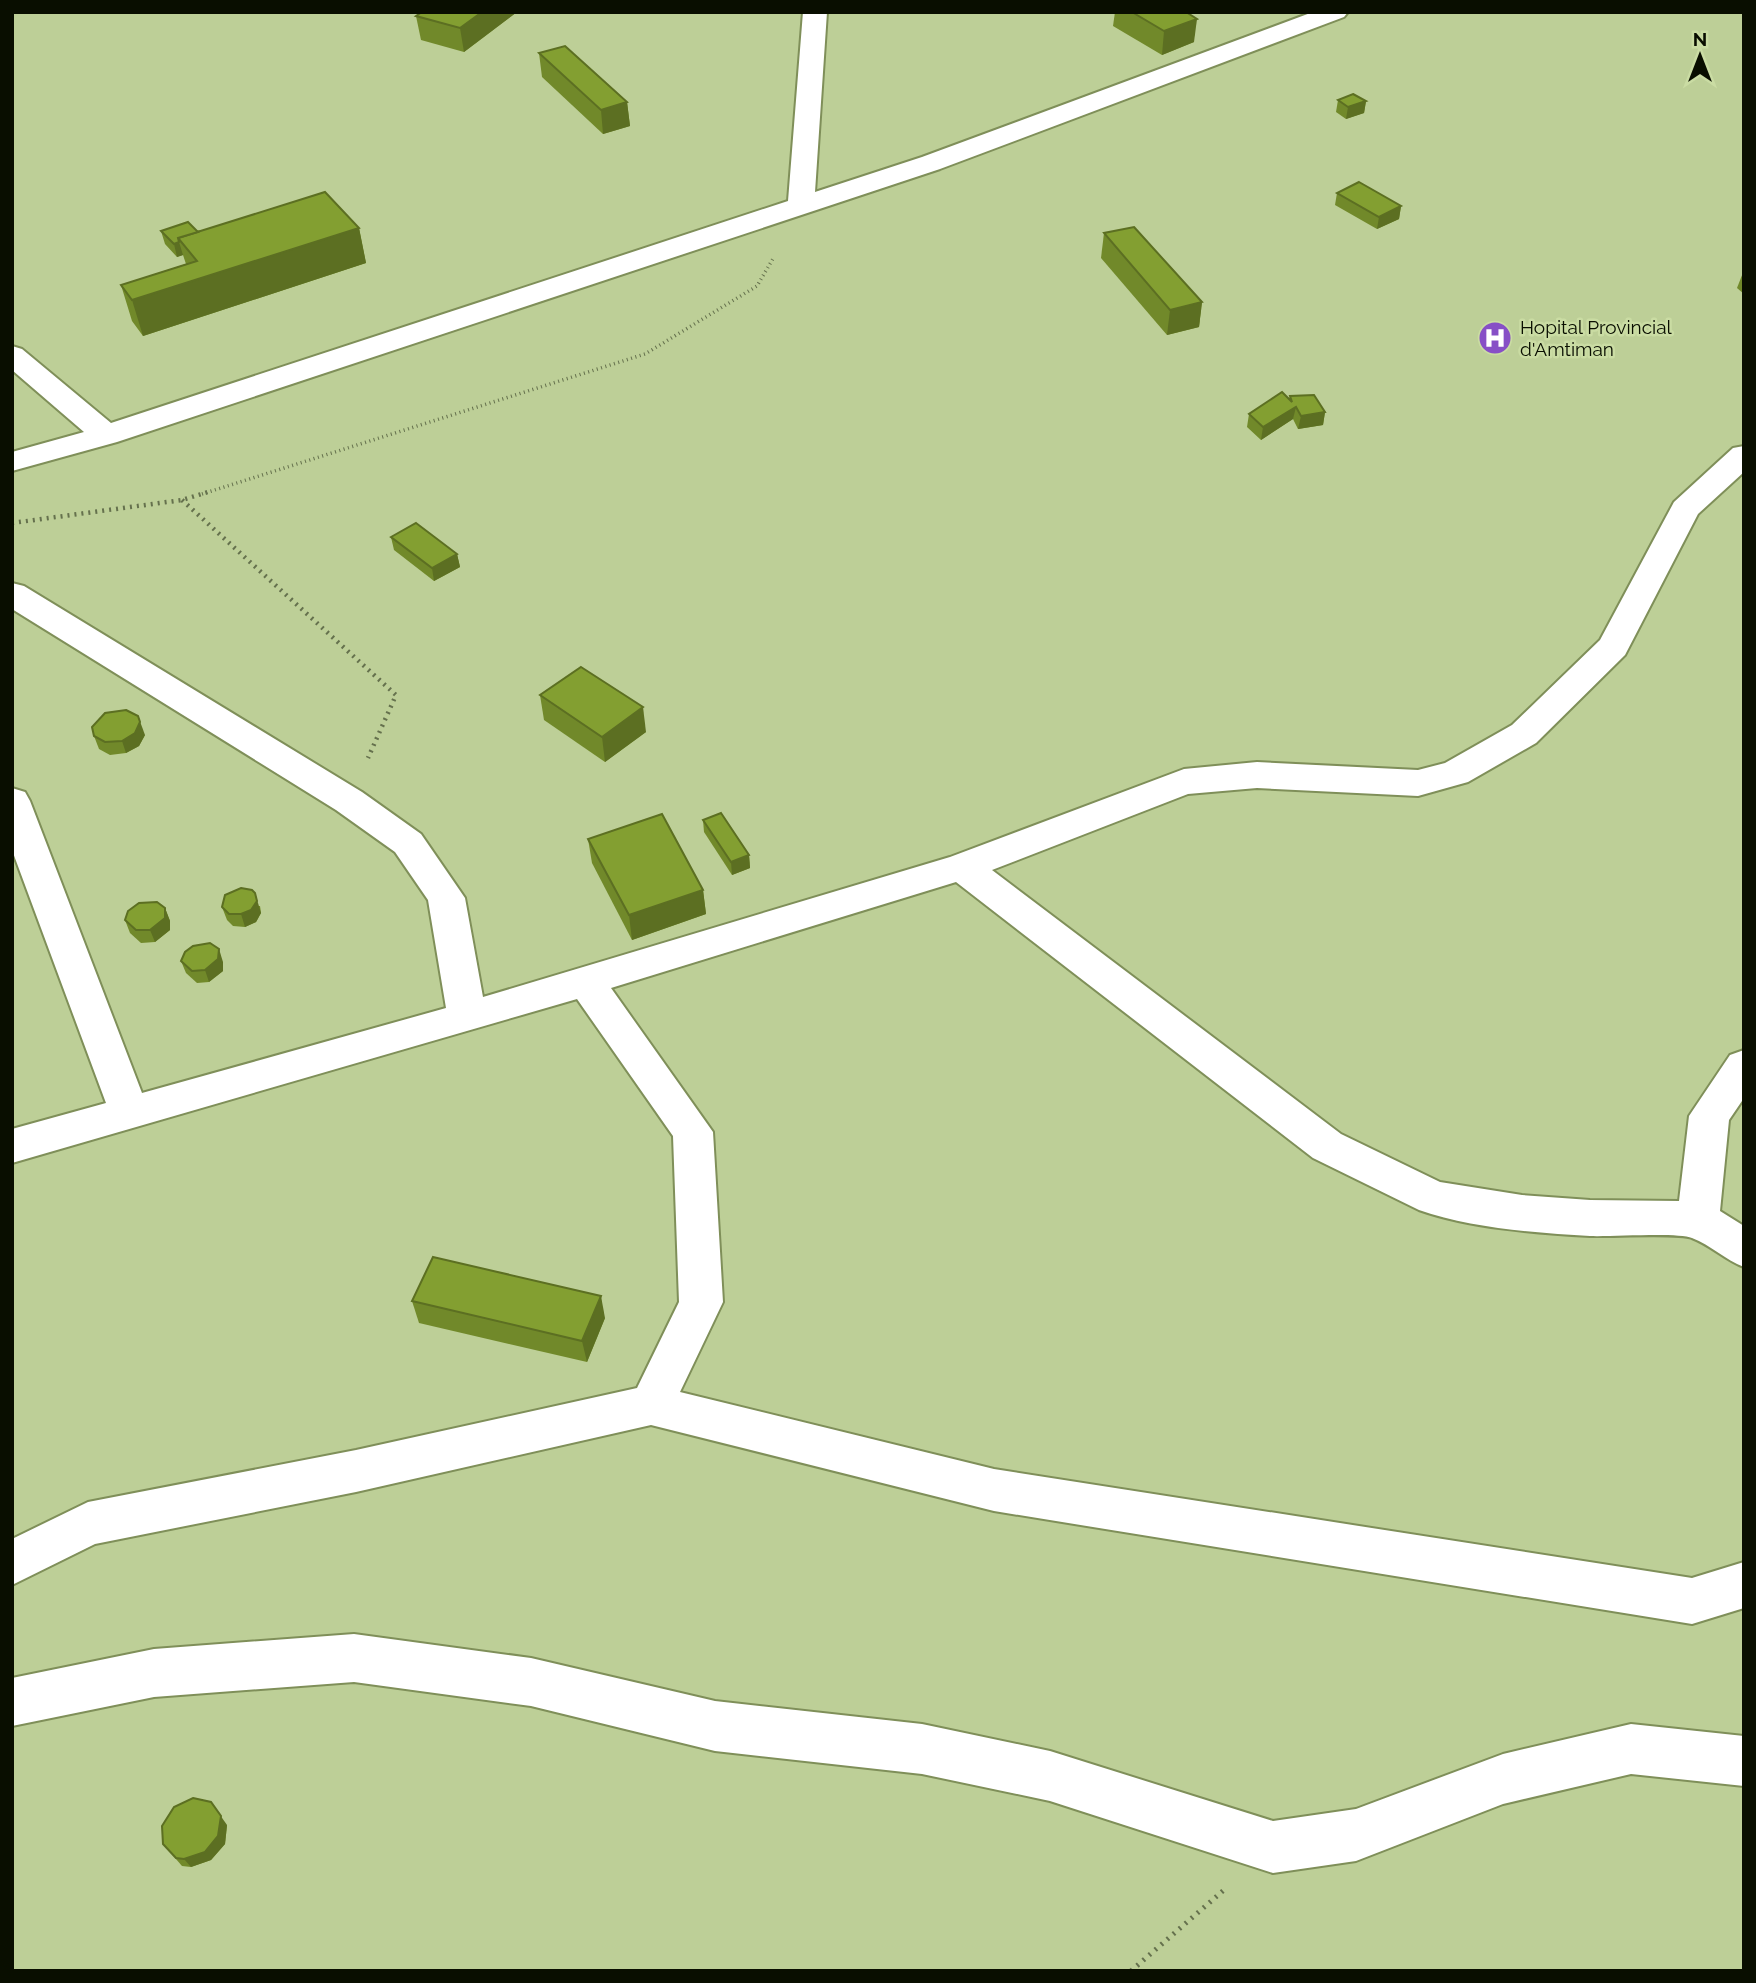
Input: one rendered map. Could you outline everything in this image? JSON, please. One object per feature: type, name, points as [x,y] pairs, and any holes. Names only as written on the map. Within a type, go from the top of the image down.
[{"type":"street","points":[[801,207],[815,12]]},
{"type":"street","points":[[12,463],[106,435],[931,163],[1336,12]]},
{"type":"street","points":[[12,355],[106,435]]},
{"type":"street","points":[[12,1146],[467,1017],[962,867],[1184,782],[1257,775],[1418,783],[1456,773],[1524,734],[1613,647],[1685,509],[1744,455]]},
{"type":"street","points":[[12,594],[349,801],[408,843],[446,898],[467,1017]]},
{"type":"street","points":[[12,801],[130,1113]]},
{"type":"street","points":[[962,867],[1327,1146],[1433,1198],[1536,1214],[1590,1218],[1698,1219],[1744,1249]]},
{"type":"street","points":[[585,981],[693,1132],[701,1302],[651,1405]]},
{"type":"street","points":[[1698,1219],[1709,1116],[1744,1066]]},
{"type":"street","points":[[12,1563],[88,1524],[356,1471],[651,1405],[994,1490],[1692,1601],[1744,1585]]},
{"type":"street","points":[[12,1702],[154,1673],[355,1658],[531,1682],[715,1726],[948,1754],[1051,1776],[1273,1847],[1356,1835],[1503,1779],[1631,1749],[1744,1761]]},
{"type":"path","points":[[12,523],[182,500],[645,354],[757,286],[801,207]]},
{"type":"path","points":[[182,500],[396,695],[349,801]]},
{"type":"path","points":[[1130,1971],[1273,1847]]},
{"type":"building","points":[[422,12],[482,12],[460,28],[416,16]]},
{"type":"building","points":[[1132,12],[1186,12],[1197,19],[1164,31]]},
{"type":"building","points":[[565,46],[627,102],[601,110],[539,53]]},
{"type":"building","points":[[1353,94],[1366,101],[1348,107],[1338,100]]},
{"type":"building","points":[[1359,182],[1401,206],[1379,217],[1337,193]]},
{"type":"building","points":[[325,192],[359,228],[132,300],[121,285],[197,261],[178,238]]},
{"type":"building","points":[[188,222],[198,232],[178,238],[179,242],[174,244],[161,231]]},
{"type":"building","points":[[1134,227],[1202,302],[1170,310],[1104,233]]},
{"type":"building","points":[[1282,392],[1292,402],[1290,396],[1314,395],[1325,412],[1301,416],[1296,407],[1263,427],[1249,414]]},
{"type":"building","points":[[416,523],[457,554],[432,568],[391,537]]},
{"type":"building","points":[[581,667],[643,707],[602,737],[540,695]]},
{"type":"building","points":[[126,710],[138,716],[140,722],[135,733],[122,741],[105,742],[94,736],[92,727],[105,713]]},
{"type":"building","points":[[721,813],[749,855],[731,862],[703,820]]},
{"type":"building","points":[[662,814],[703,890],[629,915],[588,839]]},
{"type":"building","points":[[241,888],[252,890],[257,901],[251,910],[241,914],[229,914],[222,907],[225,895]]},
{"type":"building","points":[[157,902],[165,908],[165,918],[150,930],[136,930],[125,920],[128,911],[139,903]]},
{"type":"building","points":[[210,943],[219,949],[218,959],[205,970],[192,971],[181,961],[185,952],[193,946]]},
{"type":"building","points":[[433,1257],[601,1296],[582,1341],[412,1301]]},
{"type":"building","points":[[193,1798],[211,1802],[221,1816],[218,1836],[205,1852],[184,1859],[176,1858],[163,1844],[162,1826],[174,1807]]},
{"type":"place","name":"Hopital Provincial d'Amtiman","points":[[1495,338]]}]
